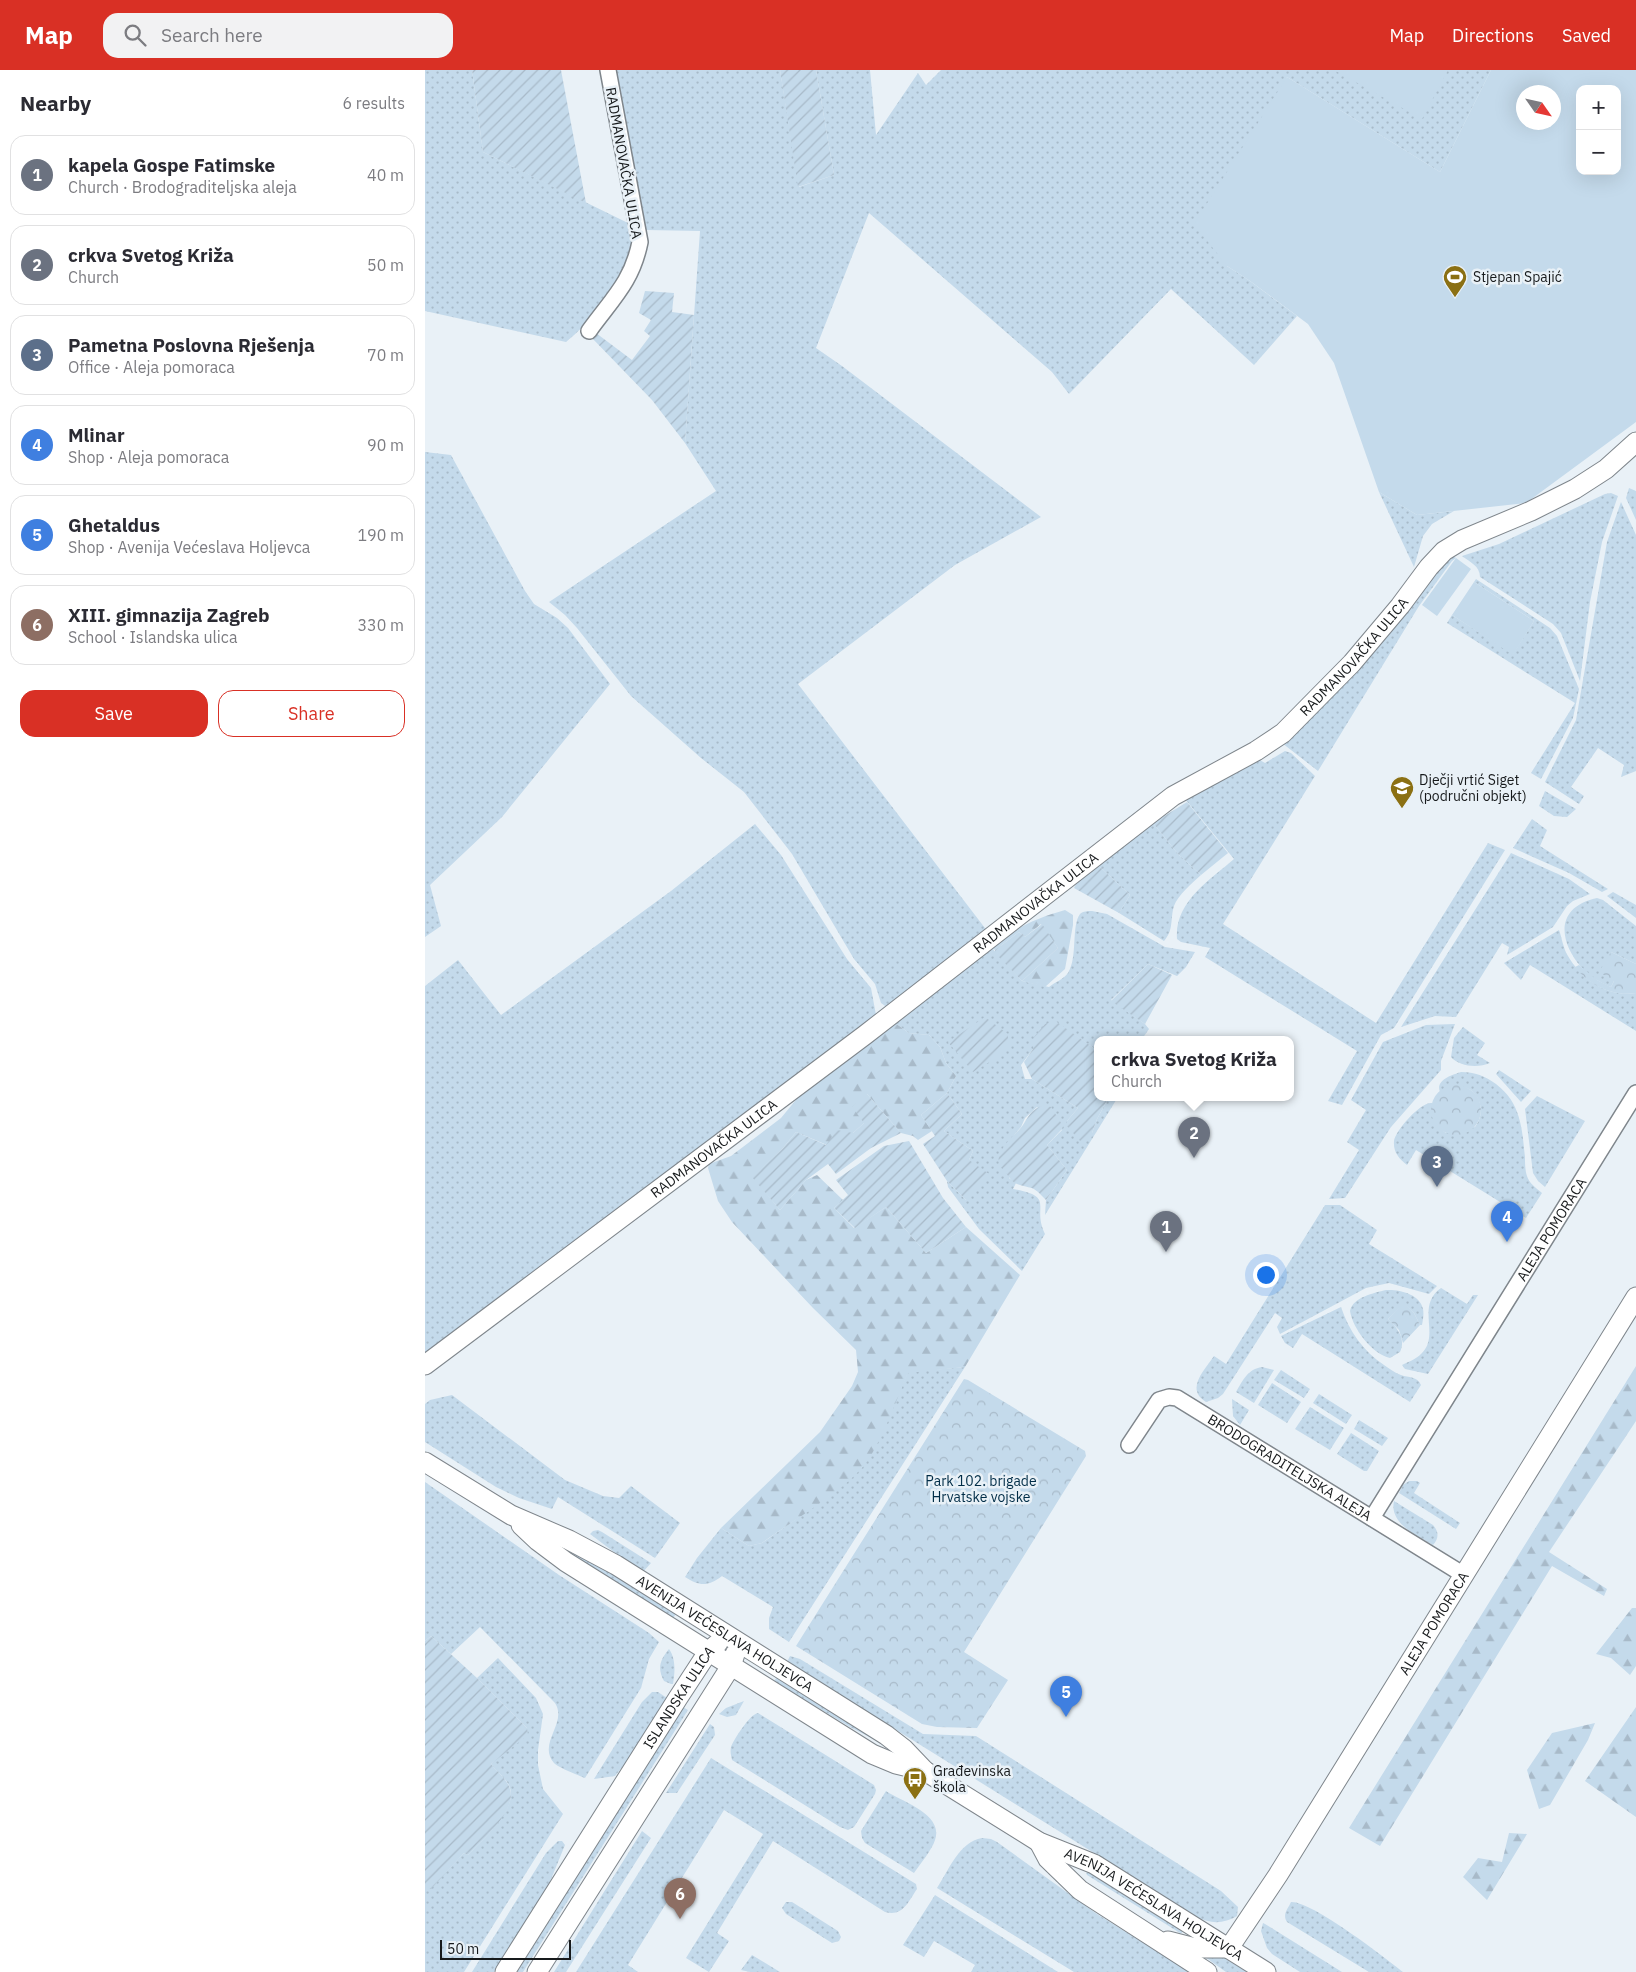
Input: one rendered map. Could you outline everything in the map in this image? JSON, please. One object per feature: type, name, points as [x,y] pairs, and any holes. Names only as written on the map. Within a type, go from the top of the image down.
[{"type":"street","name":"RADMANOVAČKA ULICA","points":[[589,331],[625,284],[636,262],[640,242],[608,70]]},
{"type":"street","name":"RADMANOVAČKA ULICA","points":[[425,1365],[865,1035],[1166,801],[1283,734],[1352,664],[1400,606],[1429,567],[1444,551],[1462,540],[1531,511],[1575,489],[1606,469],[1636,442]]},
{"type":"street","name":"ALEJA POMORACA","points":[[1371,1518],[1636,1093]]},
{"type":"street","name":"ALEJA POMORACA","points":[[1229,1948],[1278,1875],[1636,1297]]},
{"type":"street","name":"BRODOGRADITELJSKA ALEJA","points":[[1129,1445],[1155,1404],[1159,1400],[1174,1397],[1464,1574]]},
{"type":"street","name":"AVENIJA VEĆESLAVA HOLJEVCA","points":[[425,1462],[511,1515],[569,1540],[655,1588],[886,1735],[904,1749],[925,1771],[1039,1842],[1094,1864],[1266,1972]]},
{"type":"street","name":"AVENIJA VEĆESLAVA HOLJEVCA","points":[[511,1515],[539,1541],[566,1562],[872,1754],[896,1764],[925,1771]]},
{"type":"street","name":"ISLANDSKA ULICA","points":[[505,1972],[708,1652],[722,1640],[733,1638],[735,1650],[731,1666],[537,1972]]},
{"type":"street","name":"AVENIJA VEĆESLAVA HOLJEVCA","points":[[1039,1842],[1048,1859],[1059,1872],[1081,1890],[1207,1972]]},
{"type":"street","points":[[1143,1932],[1179,1945],[1211,1950],[1229,1948]]},
{"type":"green space","points":[[425,70],[472,70],[483,152],[630,224],[633,248],[622,276],[596,313],[566,342],[425,311]]},
{"type":"green space","points":[[472,70],[561,70],[586,203],[483,152]]},
{"type":"green space","points":[[611,70],[780,70],[799,187],[834,175],[816,70],[870,70],[876,135],[918,73],[926,85],[941,70],[1491,70],[1440,172],[1287,77],[1227,266],[1297,316],[1254,365],[1171,289],[1069,394],[1052,372],[869,213],[816,348],[1041,517],[955,565],[798,684],[988,932],[888,1008],[881,1003],[875,984],[854,959],[792,854],[744,792],[701,758],[631,696],[577,628],[549,602],[716,491],[685,443],[700,231],[646,230],[641,215]]},
{"type":"green space","points":[[780,70],[816,70],[834,175],[798,187]]},
{"type":"green space","points":[[1334,70],[1448,70],[1422,119]]},
{"type":"green space","name":"Stjepan Spajić","points":[[1491,70],[1636,70],[1636,422],[1526,503],[1417,515],[1379,492],[1334,363],[1308,324],[1227,266],[1194,224],[1287,77],[1440,172]]},
{"type":"green space","points":[[645,291],[674,293],[672,312],[694,315],[685,443],[652,400],[592,338],[596,333],[632,360],[650,336],[644,331],[651,320],[639,313]]},
{"type":"green space","points":[[425,452],[451,455],[525,591],[534,604],[557,618],[568,628],[610,684],[502,817],[430,885],[441,926],[425,937]]},
{"type":"green space","points":[[1629,488],[1636,491],[1636,520],[1626,498]]},
{"type":"green space","points":[[1379,492],[1417,515],[1454,511],[1432,524],[1423,536],[1414,567]]},
{"type":"green space","points":[[1611,493],[1618,496],[1602,542],[1590,602],[1580,681],[1561,633],[1553,624],[1480,577],[1476,567],[1462,556],[1499,544],[1605,494]]},
{"type":"green space","points":[[1621,502],[1636,535],[1636,771],[1621,777],[1624,765],[1598,748],[1571,787],[1584,796],[1579,804],[1545,782],[1576,720],[1607,542]]},
{"type":"green space","points":[[1452,555],[1456,558],[1419,606],[1318,771],[1282,743]]},
{"type":"green space","points":[[1456,558],[1471,569],[1437,616],[1422,605]]},
{"type":"green space","points":[[1476,579],[1550,628],[1557,636],[1579,689],[1573,718],[1541,779],[1531,773],[1575,703],[1447,623],[1452,615],[1513,654],[1534,621],[1474,582]]},
{"type":"green space","points":[[1474,582],[1534,621],[1513,655],[1452,615]]},
{"type":"green space","points":[[1285,751],[1291,753],[1315,776],[1223,924],[1376,1023],[1488,843],[1505,850],[1394,1028],[1381,1035],[1342,1105],[1328,1101],[1357,1051],[1205,957],[1210,948],[1181,942],[1177,939],[1181,914],[1187,903],[1195,893],[1234,859],[1185,799],[1258,759],[1265,763]]},
{"type":"green space","points":[[1545,791],[1576,809],[1567,817],[1554,816],[1539,806]]},
{"type":"green space","points":[[1187,802],[1228,853],[1201,875],[1178,854],[1153,823]]},
{"type":"green space","points":[[1532,819],[1547,830],[1540,846],[1608,889],[1602,892],[1569,873],[1513,848]]},
{"type":"green space","points":[[1153,823],[1178,854],[1201,875],[1176,902],[1171,929],[1164,941],[1119,913],[1130,895],[1098,865]]},
{"type":"green space","points":[[755,824],[781,855],[847,959],[871,988],[876,1015],[425,1354],[425,986],[458,960],[501,1015],[671,891]]},
{"type":"green space","points":[[1511,853],[1569,879],[1590,894],[1573,901],[1567,906],[1553,927],[1507,955],[1509,947],[1502,943],[1456,1017],[1435,1016],[1401,1027]]},
{"type":"green space","points":[[1098,865],[1130,895],[1119,913],[1074,888],[1077,882]]},
{"type":"green space","points":[[1613,892],[1636,905],[1636,918],[1607,896]]},
{"type":"green space","points":[[1597,898],[1603,900],[1636,926],[1636,964],[1611,952],[1614,981],[1611,987],[1603,984],[1582,968],[1568,947],[1565,936],[1567,917],[1583,902]]},
{"type":"green space","points":[[1065,910],[1073,915],[1073,925],[1065,969],[1045,987],[1022,981],[1058,948],[1041,924],[1025,937],[1019,932],[995,950],[991,947],[1026,924]]},
{"type":"green space","points":[[1086,911],[1107,914],[1165,947],[1195,952],[1186,967],[1177,976],[1148,964],[1111,1000],[1145,1024],[1149,1029],[1144,1036],[1094,1036],[1094,1048],[1054,1021],[1021,1065],[1025,1079],[1032,1079],[1078,1108],[1067,1121],[1092,1133],[1107,1101],[1116,1101],[1045,1215],[1046,1200],[1067,1170],[1047,1145],[1062,1130],[1037,1107],[1025,1118],[1021,1127],[1014,1135],[1009,1178],[1016,1183],[1013,1189],[1035,1195],[1039,1199],[1041,1224],[1045,1234],[1022,1271],[979,1229],[948,1187],[947,1181],[966,1200],[969,1160],[973,1151],[944,1131],[962,1114],[947,1093],[956,1076],[946,1063],[940,1047],[929,1035],[909,1033],[895,1023],[991,947],[1022,981],[1049,987],[1068,973],[1073,959],[1077,919],[1081,913]]},
{"type":"green space","points":[[1042,924],[1058,948],[1022,981],[995,953],[995,950],[1019,932],[1025,937]]},
{"type":"green space","points":[[1559,930],[1568,956],[1588,979],[1596,985],[1615,993],[1636,993],[1636,1031],[1530,965],[1521,980],[1504,963]]},
{"type":"green space","points":[[1611,952],[1636,964],[1636,993],[1619,993],[1602,988],[1587,979],[1575,967],[1579,965],[1597,980],[1611,987],[1614,981],[1599,972]]},
{"type":"green space","points":[[1148,964],[1172,975],[1145,1024],[1111,1001]]},
{"type":"green space","points":[[985,1017],[1008,1034],[1008,1040],[1012,1043],[996,1058],[973,1072],[948,1042]]},
{"type":"green space","points":[[1054,1020],[1094,1048],[1094,1101],[1107,1101],[1092,1133],[1082,1143],[1066,1125],[1078,1108],[1032,1079],[1024,1062],[1033,1049],[1034,1037],[1045,1024]]},
{"type":"green space","points":[[895,1023],[909,1033],[929,1035],[940,1047],[946,1063],[956,1076],[947,1093],[921,1115],[932,1131],[918,1140],[913,1136],[901,1133],[867,1094],[864,1123],[853,1133],[827,1145],[796,1132],[783,1148],[753,1177],[780,1210],[806,1180],[817,1175],[843,1200],[834,1208],[854,1228],[886,1207],[926,1253],[966,1227],[1020,1275],[965,1367],[908,1373],[881,1437],[861,1469],[839,1489],[813,1508],[762,1543],[749,1546],[721,1528],[820,1432],[852,1386],[858,1372],[856,1350],[813,1308],[732,1222],[718,1201],[708,1168],[709,1164],[731,1156],[781,1118],[800,1095]]},
{"type":"green space","points":[[1455,1024],[1441,1061],[1441,1070],[1391,1127],[1345,1198],[1329,1199],[1359,1150],[1347,1142],[1366,1110],[1351,1100],[1383,1042],[1426,1025]]},
{"type":"green space","points":[[1463,1027],[1485,1043],[1477,1055],[1490,1063],[1480,1066],[1469,1066],[1459,1063],[1451,1057],[1454,1038]]},
{"type":"green space","points":[[1499,1070],[1531,1091],[1521,1102],[1496,1074]]},
{"type":"green space","points":[[1461,1072],[1475,1074],[1492,1081],[1511,1099],[1521,1126],[1527,1176],[1531,1183],[1542,1193],[1526,1218],[1416,1150],[1407,1165],[1399,1158],[1396,1152],[1394,1145],[1395,1136],[1409,1117],[1427,1104],[1432,1103],[1435,1120],[1446,1133],[1475,1127],[1481,1110],[1479,1101],[1474,1093],[1466,1088],[1457,1086],[1440,1092],[1439,1088],[1442,1081],[1449,1076]]},
{"type":"green space","points":[[1456,1085],[1466,1087],[1474,1092],[1479,1100],[1481,1110],[1479,1120],[1474,1128],[1466,1133],[1456,1135],[1446,1133],[1438,1128],[1433,1120],[1431,1110],[1433,1100],[1438,1092],[1446,1087]]},
{"type":"green space","points":[[947,1093],[962,1114],[944,1131],[973,1151],[969,1160],[989,1174],[966,1200],[947,1181],[923,1144],[935,1136],[921,1115]]},
{"type":"green space","points":[[867,1094],[901,1133],[871,1148],[836,1174],[828,1164],[806,1180],[780,1210],[752,1177],[783,1148],[796,1132],[826,1145],[837,1130],[853,1133],[864,1123],[852,1107]]},
{"type":"green space","points":[[1537,1096],[1585,1121],[1545,1187],[1533,1173],[1525,1109]]},
{"type":"green space","points":[[1045,1105],[1051,1107],[1063,1126],[1047,1145],[1067,1170],[1046,1200],[1035,1189],[1014,1182],[999,1163],[1000,1155],[1005,1146],[1022,1127],[1031,1113]]},
{"type":"green space","points":[[909,1141],[943,1198],[966,1227],[926,1253],[886,1207],[855,1228],[834,1208],[848,1195],[836,1180],[884,1146]]},
{"type":"green space","points":[[1325,1205],[1340,1205],[1377,1230],[1369,1244],[1437,1286],[1429,1294],[1389,1283],[1366,1288],[1280,1334],[1277,1327],[1282,1318],[1275,1313],[1223,1394],[1206,1402],[1197,1391],[1198,1380],[1214,1356],[1226,1364]]},
{"type":"green space","points":[[1441,1288],[1467,1304],[1473,1295],[1478,1295],[1428,1374],[1405,1369],[1402,1365],[1418,1356],[1426,1348],[1429,1338],[1429,1307],[1433,1297]]},
{"type":"green space","points":[[1386,1290],[1397,1290],[1413,1296],[1418,1300],[1423,1309],[1422,1325],[1420,1325],[1414,1313],[1404,1303],[1388,1319],[1398,1330],[1402,1343],[1400,1352],[1390,1358],[1377,1352],[1364,1340],[1355,1325],[1350,1311],[1355,1302],[1360,1299]]},
{"type":"green space","points":[[1404,1302],[1414,1313],[1420,1325],[1403,1343],[1399,1330],[1388,1319]]},
{"type":"green space","points":[[1341,1307],[1348,1324],[1363,1347],[1395,1372],[1419,1382],[1421,1385],[1410,1402],[1302,1334],[1293,1348],[1285,1343],[1281,1336]]},
{"type":"green space","points":[[1636,1366],[1636,1421],[1549,1552],[1607,1589],[1604,1596],[1552,1566],[1380,1846],[1349,1828]]},
{"type":"green space","points":[[965,1367],[789,1642],[769,1629],[769,1618],[773,1607],[722,1576],[708,1584],[699,1584],[685,1577],[697,1558],[721,1528],[749,1546],[762,1543],[829,1496],[874,1449],[908,1372]]},
{"type":"green space","points":[[1262,1367],[1274,1370],[1254,1403],[1236,1392],[1249,1373]]},
{"type":"green space","points":[[1281,1370],[1310,1389],[1304,1398],[1274,1380]]},
{"type":"green space","name":"Park 102. brigade Hrvatske vojske","points":[[964,1379],[1085,1451],[1086,1456],[964,1652],[1008,1680],[977,1728],[937,1727],[922,1724],[796,1646]]},
{"type":"green space","points":[[1272,1383],[1301,1402],[1287,1423],[1258,1405]]},
{"type":"green space","points":[[1319,1394],[1352,1415],[1346,1424],[1313,1403]]},
{"type":"green space","points":[[452,1395],[565,1480],[603,1496],[619,1498],[631,1486],[680,1523],[655,1558],[558,1497],[552,1509],[519,1498],[496,1487],[425,1442],[425,1404],[430,1400]]},
{"type":"green space","points":[[1232,1399],[1249,1410],[1240,1425],[1233,1416]]},
{"type":"green space","points":[[1310,1407],[1344,1428],[1330,1450],[1295,1429]]},
{"type":"green space","points":[[1359,1420],[1388,1438],[1382,1446],[1354,1429]]},
{"type":"green space","points":[[1351,1433],[1379,1451],[1367,1471],[1337,1454]]},
{"type":"green space","points":[[1409,1481],[1420,1483],[1414,1493],[1460,1523],[1456,1529],[1399,1493],[1403,1485]]},
{"type":"green space","points":[[425,1482],[559,1575],[649,1633],[659,1642],[649,1659],[641,1688],[585,1778],[556,1765],[550,1756],[550,1740],[558,1718],[558,1710],[555,1703],[480,1627],[451,1654],[431,1636],[425,1641]]},
{"type":"green space","points":[[1394,1501],[1433,1525],[1437,1535],[1433,1545],[1412,1533],[1400,1522],[1394,1509]]},
{"type":"green space","points":[[598,1530],[651,1563],[642,1573],[590,1534]]},
{"type":"green space","points":[[557,1542],[679,1610],[673,1618],[558,1545]]},
{"type":"green space","points":[[1632,1608],[1636,1608],[1636,1666],[1630,1675],[1611,1658],[1596,1654]]},
{"type":"green space","points":[[431,1636],[477,1678],[527,1728],[528,1735],[491,1764],[509,1786],[511,1798],[497,1825],[468,1855],[464,1853],[431,1889],[425,1889],[425,1641]]},
{"type":"green space","points":[[669,1649],[674,1661],[673,1684],[664,1681],[660,1668],[663,1657]]},
{"type":"green space","points":[[790,1656],[800,1659],[923,1734],[976,1736],[1221,1891],[1238,1907],[1237,1916],[1227,1921],[1217,1922],[1197,1917],[787,1662]]},
{"type":"green space","points":[[498,1658],[536,1698],[543,1714],[538,1765],[543,1789],[563,1814],[464,1972],[425,1972],[425,1889],[431,1888],[464,1853],[468,1855],[489,1833],[503,1815],[511,1797],[509,1785],[491,1764],[527,1728],[477,1678]]},
{"type":"green space","points":[[777,1677],[879,1742],[850,1727],[774,1681]]},
{"type":"green space","points":[[652,1692],[658,1692],[667,1698],[627,1761],[615,1776],[594,1779],[642,1702]]},
{"type":"green space","points":[[744,1701],[736,1715],[727,1717],[719,1714],[726,1708]]},
{"type":"green space","points":[[683,1707],[688,1710],[523,1972],[517,1972]]},
{"type":"green space","points":[[1636,1707],[1636,1817],[1585,1781]]},
{"type":"green space","points":[[758,1713],[874,1785],[875,1794],[854,1827],[848,1830],[840,1827],[732,1760],[731,1747],[735,1738],[747,1722]]},
{"type":"green space","points":[[1595,1723],[1588,1740],[1550,1805],[1539,1809],[1527,1770],[1552,1733]]},
{"type":"green space","points":[[710,1724],[714,1727],[715,1735],[677,1793],[666,1793]]},
{"type":"green space","points":[[711,1758],[916,1884],[917,1889],[901,1910],[891,1913],[885,1912],[773,1841],[717,1933],[729,1941],[709,1972],[686,1958],[763,1834],[724,1810],[628,1965],[638,1972],[576,1972]]},
{"type":"green space","points":[[886,1791],[911,1804],[928,1816],[936,1831],[935,1840],[931,1848],[914,1873],[865,1843],[862,1838],[861,1831]]},
{"type":"green space","points":[[642,1831],[651,1838],[566,1972],[554,1972]]},
{"type":"green space","points":[[1509,1833],[1527,1834],[1487,1900],[1463,1877],[1478,1858],[1502,1862]]},
{"type":"green space","points":[[982,1838],[997,1842],[1097,1914],[1190,1972],[1074,1972],[937,1888],[950,1865],[961,1851],[967,1845]]},
{"type":"green space","points":[[558,1841],[562,1841],[565,1845],[547,1889],[494,1972],[472,1972],[546,1853]]},
{"type":"green space","points":[[1089,1872],[1182,1930],[1182,1933],[1087,1875],[1086,1873]]},
{"type":"green space","points":[[935,1895],[1058,1972],[971,1972],[975,1965],[934,1941],[924,1957],[903,1945]]},
{"type":"green space","points":[[786,1902],[792,1902],[838,1931],[841,1937],[839,1941],[832,1943],[786,1914],[782,1908]]},
{"type":"green space","points":[[1291,1902],[1315,1910],[1331,1920],[1403,1972],[1369,1972],[1287,1922],[1285,1914]]},
{"type":"green space","points":[[1263,1923],[1342,1972],[1300,1972],[1272,1954],[1267,1948],[1261,1931]]},
{"type":"green space","points":[[752,1955],[780,1972],[750,1972],[741,1970]]},
{"type":"green space","points":[[1221,1956],[1247,1972],[1226,1972],[1205,1957]]},
{"type":"place","name":"Stjepan Spajić","points":[[1455,298]]},
{"type":"place","name":"Dječji vrtić Siget (područni objekt)","points":[[1402,809]]},
{"type":"place","name":"crkva Svetog Križa","points":[[1194,1158]]},
{"type":"place","name":"Pametna Poslovna Rješenja","points":[[1437,1187]]},
{"type":"place","name":"Mlinar","points":[[1507,1242]]},
{"type":"place","name":"kapela Gospe Fatimske","points":[[1166,1252]]},
{"type":"place","name":"Ghetaldus","points":[[1066,1717]]},
{"type":"place","name":"Građevinska škola","points":[[915,1800]]},
{"type":"place","name":"XIII. gimnazija Zagreb","points":[[680,1919]]}]
